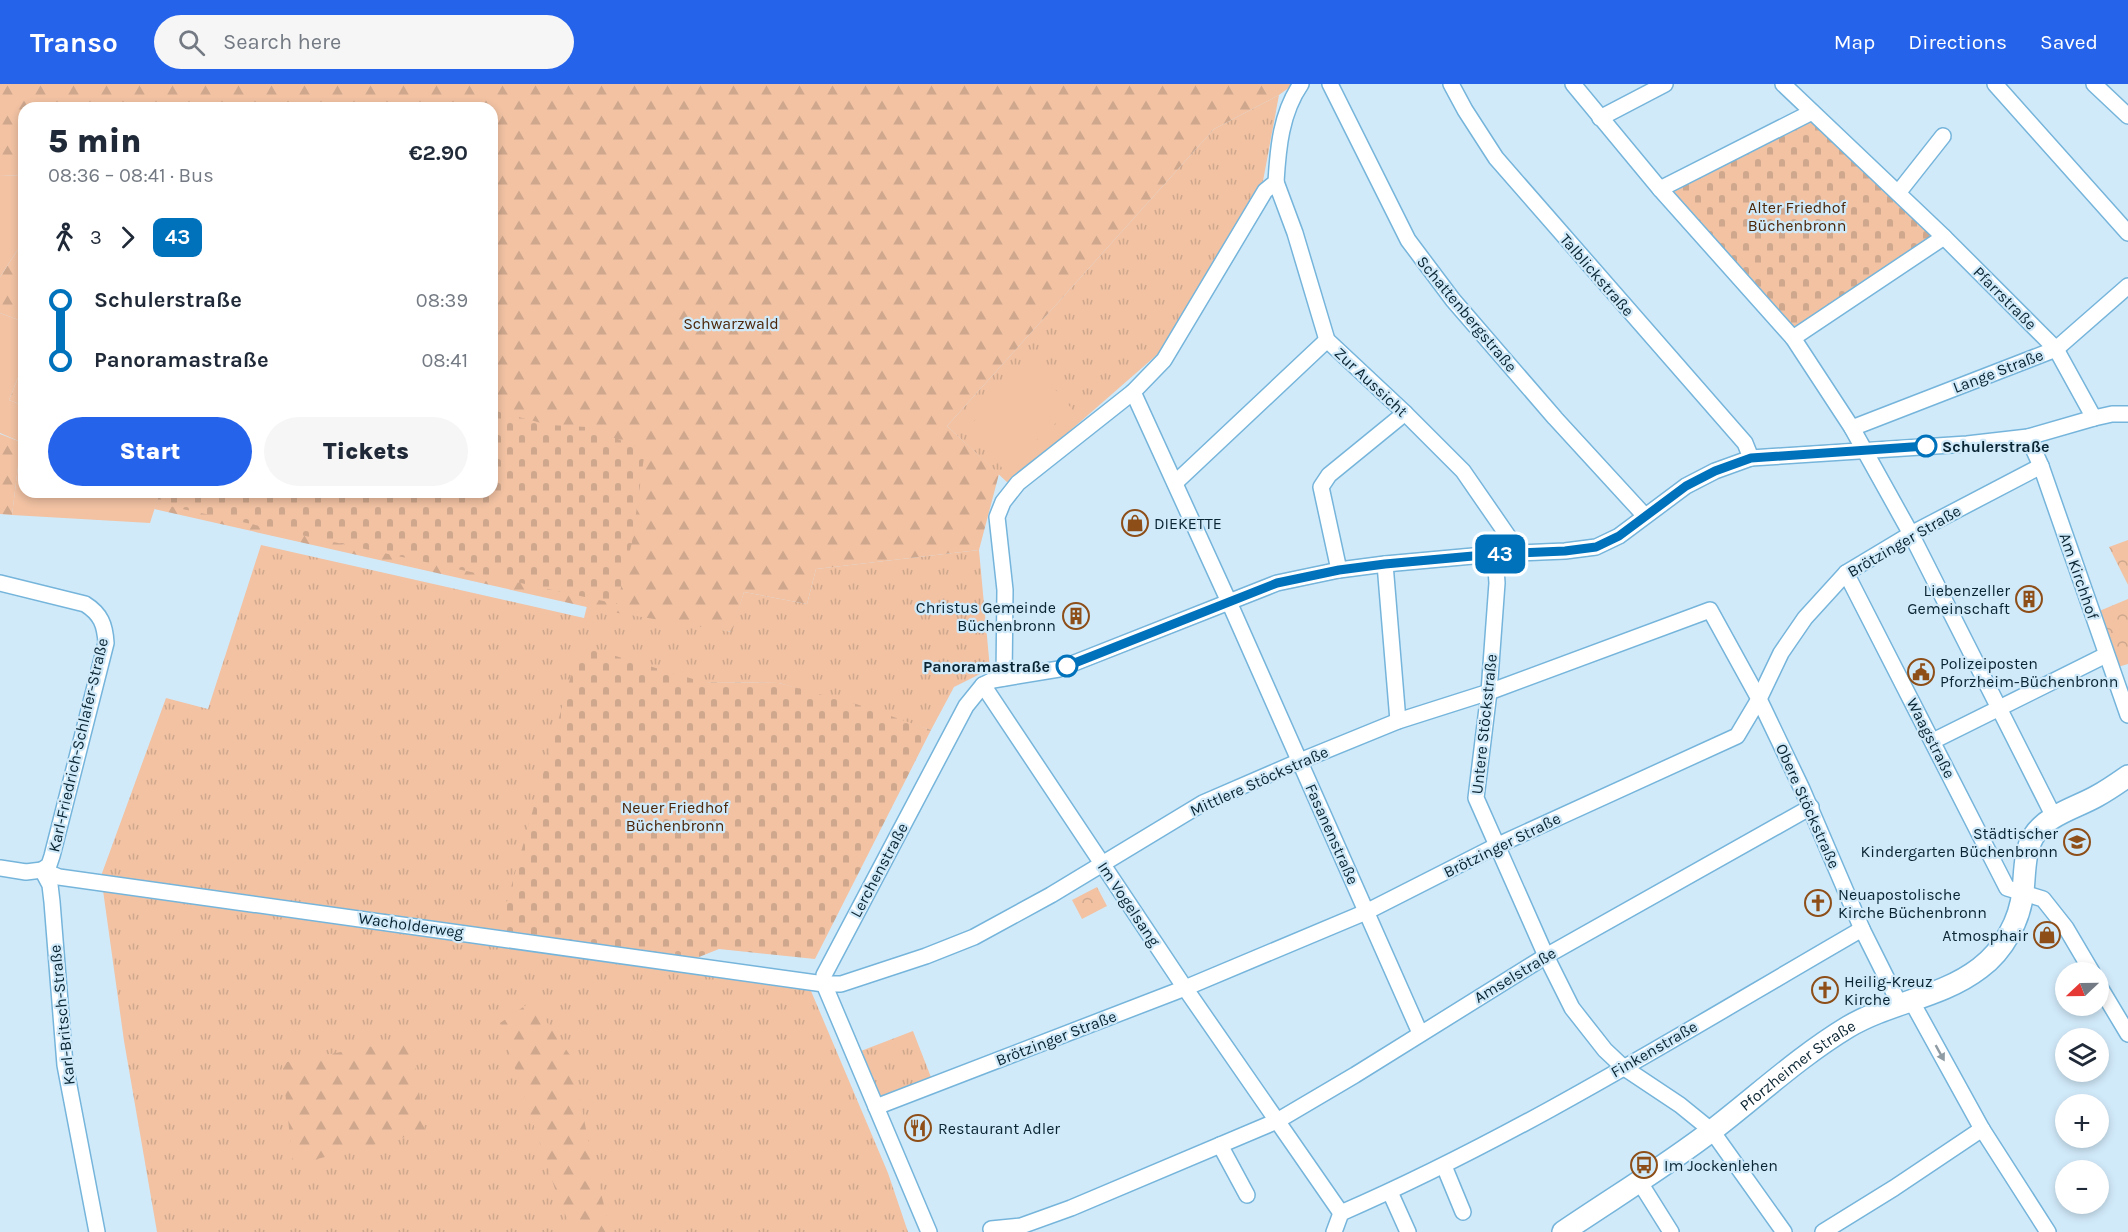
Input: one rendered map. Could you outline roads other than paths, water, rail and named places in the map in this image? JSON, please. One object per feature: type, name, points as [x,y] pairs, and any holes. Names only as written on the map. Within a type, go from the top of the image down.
[{"type":"main road","name":"Pforzheimer Straße","points":[[1563,1232],[1712,1131],[1831,1038],[1870,1016],[1964,980],[1992,958],[2002,947],[2017,917],[2023,894],[2030,845],[2038,831],[2054,817],[2097,796],[2128,776]]},
{"type":"street","points":[[1004,678],[1005,590],[997,517],[1008,493],[1133,392],[1164,360],[1265,191],[1276,182],[1278,141],[1290,102],[1301,84]]},
{"type":"street","name":"Schattenbergstraße","points":[[1330,84],[1407,240],[1453,300],[1555,418],[1646,516]]},
{"type":"street","name":"Talblickstraße","points":[[1451,84],[1496,158],[1746,443],[1751,458]]},
{"type":"street","points":[[1573,84],[1660,189],[1793,338],[1851,428],[1911,534],[2054,817]]},
{"type":"street","points":[[1600,118],[1665,84]]},
{"type":"street","name":"Pfarrstraße","points":[[1783,84],[1944,237],[2056,349],[2094,418]]},
{"type":"street","points":[[1995,84],[2128,233]]},
{"type":"street","points":[[2094,84],[2128,116]]},
{"type":"street","points":[[1660,189],[1812,112]]},
{"type":"street","points":[[1898,193],[1943,136]]},
{"type":"street","name":"Zur Aussicht","points":[[1276,182],[1295,233],[1327,340],[1463,471],[1510,539],[1516,555]]},
{"type":"street","points":[[1793,338],[1944,237]]},
{"type":"street","name":"Lange Straße","points":[[1851,428],[2056,349],[2128,286]]},
{"type":"street","points":[[1175,483],[1327,340]]},
{"type":"street","name":"Fasanenstraße","points":[[1133,392],[1229,602],[1420,1033]]},
{"type":"street","points":[[1339,570],[1321,487],[1329,475],[1405,413]]},
{"type":"street","points":[[983,685],[1004,678],[1059,669],[1277,583],[1339,570],[1385,564],[1596,547],[1619,536],[1686,486],[1715,471],[1751,458],[1967,444],[2028,437],[2094,418],[2112,414],[2128,414]]},
{"type":"street","name":"Am Kirchhof","points":[[2028,437],[2041,466],[2128,715]]},
{"type":"street","name":"Brötzinger Straße","points":[[876,1107],[1185,988],[1366,912],[1497,846],[1737,736],[1759,699],[1781,653],[1805,618],[1846,573],[1911,534],[2041,466]]},
{"type":"street","name":"Untere Stöckstraße","points":[[1495,554],[1497,583],[1489,692],[1476,798],[1546,956],[1572,1008],[1605,1050],[1623,1067],[1680,1105],[1712,1131]]},
{"type":"street","points":[[1385,564],[1398,721]]},
{"type":"street","name":"Waagstraße","points":[[1846,573],[2007,888],[2043,899],[2066,928],[2085,962]]},
{"type":"street","name":"Karl-Friedrich-Schlafer-Straße","points":[[0,583],[85,604],[95,610],[105,630],[106,643],[55,845],[49,865],[42,870]]},
{"type":"street","name":"Mittlere Stöckstraße","points":[[824,984],[841,984],[926,956],[974,937],[1051,895],[1203,803],[1299,761],[1398,721],[1489,692],[1710,610]]},
{"type":"street","name":"Obere Stöckstraße","points":[[1710,610],[1759,699],[1811,807],[1862,930],[1982,1129],[2048,1232]]},
{"type":"street","points":[[1933,741],[2106,655]]},
{"type":"street","name":"Im Vogelsang","points":[[983,685],[1185,988],[1277,1121]]},
{"type":"street","name":"Lerchenstraße","points":[[824,984],[824,975],[832,957],[966,706],[983,685]]},
{"type":"street","name":"Amselstraße","points":[[992,1232],[992,1229],[1021,1226],[1071,1208],[1277,1121],[1354,1076],[1546,956],[1811,807]]},
{"type":"street","name":"Wacholderweg","points":[[0,868],[26,872],[42,870],[59,877],[824,984]]},
{"type":"street","name":"Karl-Britsch-Straße","points":[[42,870],[50,885],[65,1065],[97,1232]]},
{"type":"street","name":"Finkenstraße","points":[[1341,1213],[1444,1166],[1862,930]]},
{"type":"street","points":[[824,984],[929,1232]]},
{"type":"street","points":[[2109,1003],[2128,1035]]},
{"type":"street","points":[[1277,1121],[1341,1213],[1334,1232]]},
{"type":"street","points":[[1823,1232],[1982,1129]]},
{"type":"street","points":[[1712,1131],[1784,1232]]},
{"type":"street","points":[[1220,1145],[1247,1195]]},
{"type":"street","points":[[1444,1166],[1463,1212]]},
{"type":"street","points":[[1639,1181],[1671,1232]]},
{"type":"street","points":[[1390,1192],[1408,1232]]},
{"type":"place","name":"Schulerstraße","points":[[1926,446]]},
{"type":"place","name":"DIEKETTE","points":[[1135,523]]},
{"type":"place","name":"Liebenzeller Gemeinschaft","points":[[2029,599]]},
{"type":"place","name":"Christus Gemeinde Büchenbronn","points":[[1076,616]]},
{"type":"place","name":"Panoramastraße","points":[[1067,666]]},
{"type":"place","name":"Polizeiposten Pforzheim-Büchenbronn","points":[[1921,672]]},
{"type":"place","name":"Städtischer Kindergarten Büchenbronn","points":[[2077,842]]},
{"type":"place","name":"Neuapostolische Kirche Büchenbronn","points":[[1818,903]]},
{"type":"place","name":"Atmosphair","points":[[2047,935]]},
{"type":"place","name":"Heilig-Kreuz Kirche","points":[[1825,990]]},
{"type":"place","name":"Restaurant Adler","points":[[918,1128]]},
{"type":"place","name":"Im Jockenlehen","points":[[1644,1165]]},
{"type":"park label","name":"Alter Friedhof Büchenbronn","points":[[1797,216]]},
{"type":"park label","name":"Schwarzwald","points":[[731,323]]},
{"type":"park label","name":"Neuer Friedhof Büchenbronn","points":[[675,816]]}]
